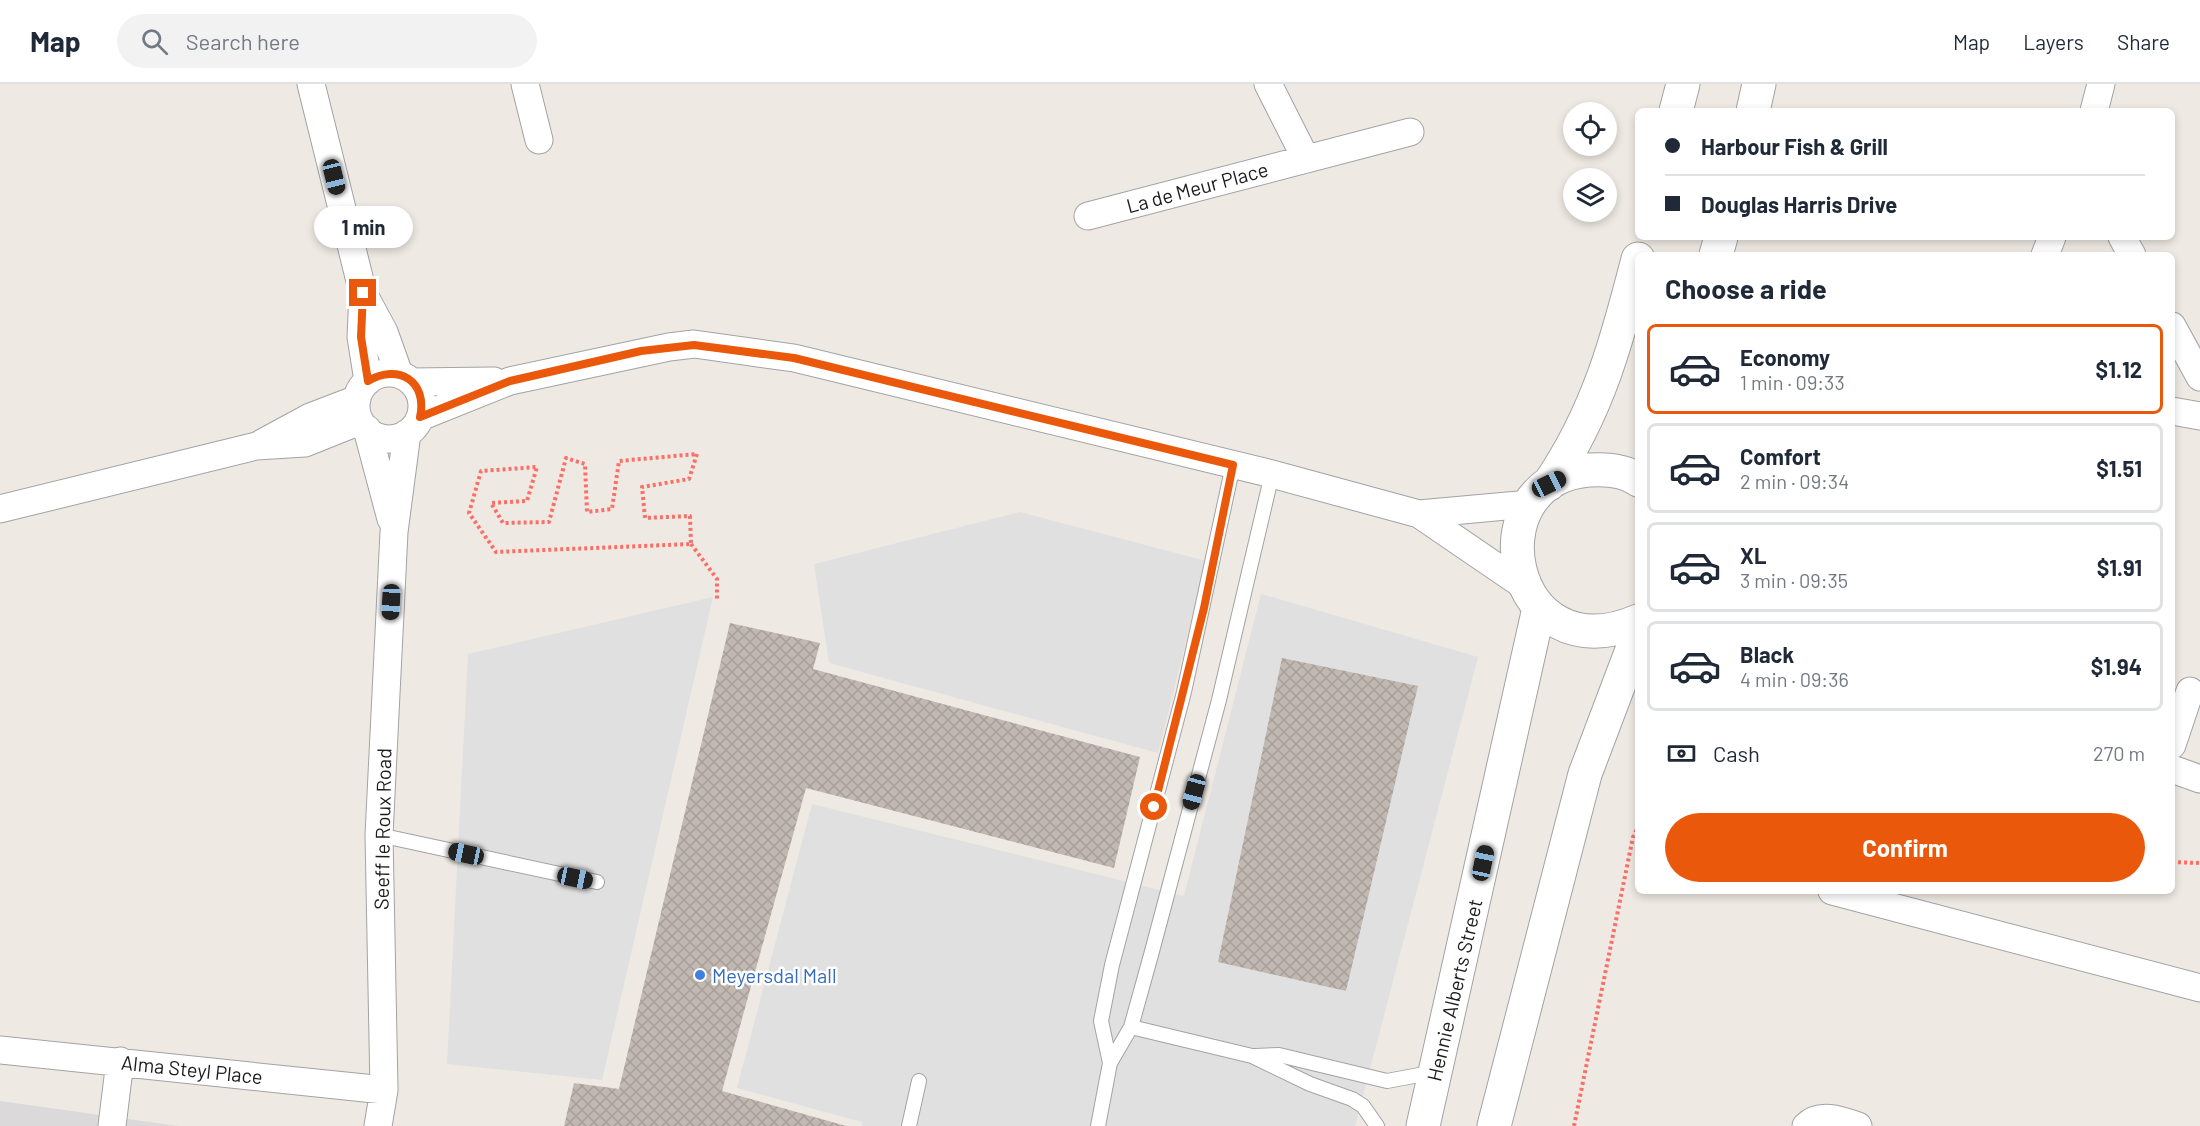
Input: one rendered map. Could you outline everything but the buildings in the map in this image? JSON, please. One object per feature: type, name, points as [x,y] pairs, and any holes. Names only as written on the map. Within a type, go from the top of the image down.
[{"type":"street","points":[[311,84],[363,293],[405,378],[421,396],[414,425]]},
{"type":"street","points":[[525,84],[539,140]]},
{"type":"street","points":[[1268,84],[1306,159]]},
{"type":"street","points":[[1677,108],[1683,84]]},
{"type":"street","points":[[1754,108],[1760,84]]},
{"type":"street","points":[[2095,108],[2101,84]]},
{"type":"street","name":"La de Meur Place","points":[[1088,216],[1410,132]]},
{"type":"street","name":"Hennie Alberts Street","points":[[1423,1126],[1437,1071],[1531,597],[1516,558],[1518,530],[1539,494],[1569,454],[1603,383],[1635,271]]},
{"type":"street","name":"Seeff le Roux Road","points":[[363,293],[361,337],[363,407],[394,532]]},
{"type":"street","points":[[2175,331],[2200,377]]},
{"type":"street","points":[[363,407],[376,436],[387,438],[510,381],[669,346],[723,347],[794,358],[1272,474],[1419,514],[1531,597],[1562,625],[1590,632],[1618,630],[1635,622]]},
{"type":"street","points":[[0,508],[256,446],[305,444],[363,407],[383,373],[405,378],[510,381]]},
{"type":"street","points":[[2175,412],[2200,416]]},
{"type":"street","name":"Seeff le Roux Road","points":[[378,1126],[384,1090],[379,835],[394,532],[414,425]]},
{"type":"street","points":[[1419,514],[1539,494],[1576,471],[1605,469],[1635,479]]},
{"type":"street","points":[[1494,1126],[1585,774],[1635,642]]},
{"type":"street","points":[[2175,734],[2187,691]]},
{"type":"street","points":[[2175,770],[2200,779]]},
{"type":"street","points":[[1843,894],[2200,988]]},
{"type":"street","name":"Alma Steyl Place","points":[[0,1050],[384,1090]]},
{"type":"street","points":[[112,1126],[120,1062]]},
{"type":"street","points":[[1806,1126],[1821,1118],[1837,1119],[1858,1126]]},
{"type":"lane","points":[[1110,1063],[1101,1021],[1112,965],[1184,692],[1233,465]]},
{"type":"lane","points":[[1098,1126],[1110,1063],[1131,1028],[1219,700],[1272,474]]},
{"type":"lane","points":[[379,835],[597,882]]},
{"type":"lane","points":[[1131,1028],[1252,1056],[1310,1084],[1353,1099],[1363,1106],[1377,1126]]},
{"type":"lane","points":[[1252,1056],[1279,1055],[1387,1081],[1437,1071]]},
{"type":"lane","points":[[909,1126],[919,1081]]},
{"type":"path","points":[[691,544],[495,552],[469,513],[481,471],[537,466],[527,501],[491,503],[503,523],[549,522],[566,458],[585,464],[587,512],[612,509],[620,461],[697,454],[690,479],[642,487],[645,518],[690,516],[691,544],[717,579],[717,600]]},
{"type":"path","points":[[1574,1126],[1635,833]]},
{"type":"path","points":[[2175,862],[2200,863]]},
{"type":"shaded area","points":[[1020,512],[1206,561],[1158,753],[829,663],[814,564]]},
{"type":"shaded area","points":[[1261,594],[1478,657],[1355,1126],[862,1126],[862,1122],[737,1088],[812,804],[1184,896]]},
{"type":"shaded area","points":[[713,597],[602,1080],[447,1064],[468,654]]},
{"type":"shaded area","points":[[0,1101],[178,1126],[0,1126]]},
{"type":"place","name":"Meyersdal Mall","points":[[700,975]]},
{"type":"route","points":[[363,293],[361,337],[368,381],[383,373],[399,374],[408,379],[416,386],[421,396],[420,417],[510,381],[641,351],[669,346],[694,345],[755,351],[794,358],[966,402],[1233,465],[1204,608],[1154,807]]}]
